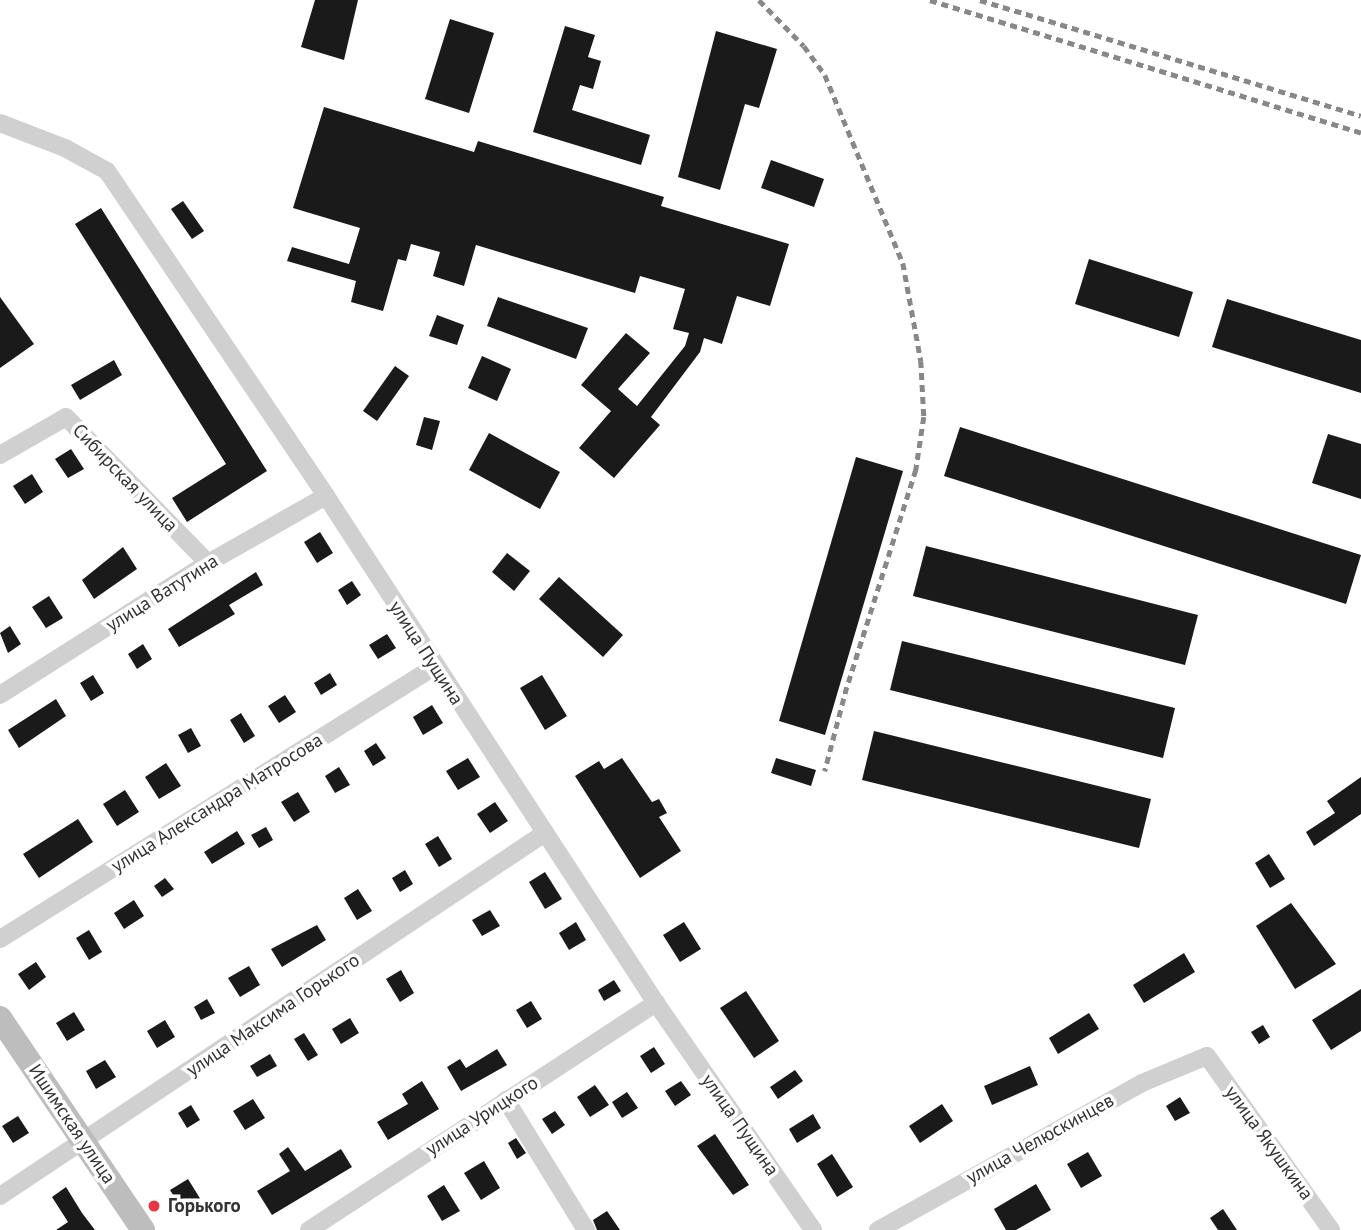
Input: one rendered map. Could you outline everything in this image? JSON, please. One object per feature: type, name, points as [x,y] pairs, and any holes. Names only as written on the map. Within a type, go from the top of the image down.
[{"type":"main road","name":"Ишимская улица","points":[[0,1018],[143,1230]]},
{"type":"street","name":"улица Пущина","points":[[0,123],[65,148],[107,171],[326,496],[434,667],[656,1003],[813,1230]]},
{"type":"street","name":"Сибирская улица","points":[[0,455],[66,417],[208,563]]},
{"type":"street","name":"улица Ватутина","points":[[0,695],[208,563],[326,496]]},
{"type":"street","name":"улица Александра Матросова","points":[[0,939],[434,667]]},
{"type":"street","name":"улица Максима Горького","points":[[0,1196],[545,833]]},
{"type":"street","name":"улица Урицкого","points":[[309,1230],[656,1003]]},
{"type":"street","name":"улица Челюскинцев","points":[[877,1230],[1142,1083],[1207,1056]]},
{"type":"street","name":"улица Якушкина","points":[[1207,1056],[1331,1230]]},
{"type":"street","points":[[506,1100],[586,1230]]},
{"type":"building","points":[[315,0],[358,0],[344,60],[301,47]]},
{"type":"building","points":[[450,19],[494,33],[469,113],[425,99]]},
{"type":"building","points":[[565,26],[595,35],[588,57],[601,61],[593,89],[580,85],[572,110],[650,135],[641,165],[533,132]]},
{"type":"building","points":[[716,31],[777,49],[759,108],[745,104],[720,190],[678,177]]},
{"type":"building","points":[[324,107],[474,152],[478,141],[664,197],[661,206],[789,244],[770,306],[737,296],[722,344],[704,338],[700,352],[651,417],[660,425],[614,478],[579,448],[611,411],[581,385],[626,333],[650,353],[618,389],[637,406],[685,346],[689,333],[673,329],[685,289],[640,276],[635,293],[476,245],[464,286],[433,276],[440,252],[411,244],[406,261],[398,259],[383,311],[351,302],[356,281],[287,261],[292,247],[349,264],[360,228],[293,208]]},
{"type":"building","points":[[771,160],[824,179],[814,207],[761,188]]},
{"type":"building","points":[[183,201],[204,231],[192,239],[171,209]]},
{"type":"building","points":[[101,208],[267,471],[187,522],[172,498],[226,464],[75,224]]},
{"type":"building","points":[[1089,259],[1193,292],[1179,337],[1075,304]]},
{"type":"building","points":[[0,297],[34,344],[0,368]]},
{"type":"building","points":[[498,297],[588,328],[576,359],[487,326]]},
{"type":"building","points":[[1227,299],[1361,340],[1361,393],[1212,347]]},
{"type":"building","points":[[437,315],[464,325],[457,345],[429,336]]},
{"type":"building","points":[[482,356],[511,369],[497,401],[468,388]]},
{"type":"building","points":[[114,360],[122,375],[80,400],[71,385]]},
{"type":"building","points":[[395,366],[409,376],[377,421],[363,411]]},
{"type":"building","points":[[424,417],[440,421],[432,450],[416,445]]},
{"type":"building","points":[[960,427],[1361,555],[1346,604],[944,476]]},
{"type":"building","points":[[489,433],[560,472],[540,509],[469,470]]},
{"type":"building","points":[[1328,434],[1361,444],[1361,499],[1312,483]]},
{"type":"building","points":[[71,449],[84,469],[68,478],[55,459]]},
{"type":"building","points":[[856,457],[903,471],[825,735],[779,721]]},
{"type":"building","points":[[32,474],[43,492],[25,504],[13,486]]},
{"type":"building","points":[[320,532],[333,553],[317,563],[304,542]]},
{"type":"building","points":[[926,546],[1198,615],[1185,665],[913,596]]},
{"type":"building","points":[[123,547],[137,569],[94,599],[82,580]]},
{"type":"building","points":[[507,553],[530,571],[514,591],[492,572]]},
{"type":"building","points":[[256,572],[263,585],[229,605],[235,614],[179,647],[168,629]]},
{"type":"building","points":[[559,577],[623,635],[603,657],[539,599]]},
{"type":"building","points":[[352,581],[361,595],[347,605],[338,590]]},
{"type":"building","points":[[49,596],[63,618],[46,628],[32,607]]},
{"type":"building","points":[[10,626],[21,644],[8,653],[0,633]]},
{"type":"building","points":[[387,634],[396,648],[378,659],[369,645]]},
{"type":"building","points":[[902,641],[1175,708],[1163,758],[890,690]]},
{"type":"building","points":[[143,644],[152,659],[137,669],[128,654]]},
{"type":"building","points":[[330,673],[337,685],[321,695],[314,683]]},
{"type":"building","points":[[93,675],[104,693],[91,701],[80,683]]},
{"type":"building","points":[[542,675],[567,716],[545,730],[520,688]]},
{"type":"building","points":[[285,695],[296,712],[279,723],[268,706]]},
{"type":"building","points":[[56,699],[66,716],[19,748],[8,730]]},
{"type":"building","points":[[432,705],[443,723],[423,735],[413,717]]},
{"type":"building","points":[[241,713],[255,736],[244,743],[230,720]]},
{"type":"building","points":[[191,728],[201,746],[188,753],[178,735]]},
{"type":"building","points":[[874,731],[1151,799],[1139,848],[862,780]]},
{"type":"building","points":[[376,743],[386,758],[373,766],[364,751]]},
{"type":"building","points":[[468,758],[480,777],[458,790],[446,771]]},
{"type":"building","points":[[622,758],[652,802],[659,799],[667,813],[659,817],[681,851],[640,878],[575,776],[599,761],[604,769]]},
{"type":"building","points":[[776,758],[816,770],[811,786],[771,773]]},
{"type":"building","points":[[166,763],[181,786],[159,799],[145,777]]},
{"type":"building","points":[[339,767],[350,785],[335,793],[325,776]]},
{"type":"building","points":[[1361,777],[1361,814],[1314,846],[1306,832],[1335,813],[1327,801]]},
{"type":"building","points":[[125,790],[139,812],[117,826],[103,804]]},
{"type":"building","points":[[298,792],[310,812],[294,822],[281,802]]},
{"type":"building","points":[[495,802],[508,821],[490,833],[477,814]]},
{"type":"building","points":[[78,819],[93,842],[39,878],[23,854]]},
{"type":"building","points":[[266,827],[273,840],[259,848],[251,835]]},
{"type":"building","points":[[237,831],[245,844],[212,864],[204,852]]},
{"type":"building","points":[[438,836],[452,859],[439,867],[425,844]]},
{"type":"building","points":[[1269,854],[1285,879],[1270,888],[1255,863]]},
{"type":"building","points":[[405,870],[413,884],[400,892],[392,878]]},
{"type":"building","points":[[545,872],[562,899],[545,909],[529,882]]},
{"type":"building","points":[[165,878],[174,889],[162,897],[154,886]]},
{"type":"building","points":[[358,889],[372,911],[357,920],[344,898]]},
{"type":"building","points":[[134,900],[144,916],[124,929],[114,913]]},
{"type":"building","points":[[1291,903],[1336,964],[1295,989],[1256,926]]},
{"type":"building","points":[[490,910],[500,926],[482,936],[472,920]]},
{"type":"building","points":[[576,922],[586,940],[569,950],[559,933]]},
{"type":"building","points":[[684,922],[701,949],[680,962],[663,935]]},
{"type":"building","points":[[317,925],[326,940],[282,967],[271,949]]},
{"type":"building","points":[[89,930],[102,952],[89,960],[76,938]]},
{"type":"building","points":[[1184,953],[1195,972],[1144,1003],[1133,985]]},
{"type":"building","points":[[36,962],[46,977],[29,990],[18,974]]},
{"type":"building","points":[[249,966],[260,985],[240,997],[228,978]]},
{"type":"building","points":[[401,970],[414,993],[400,1002],[386,979]]},
{"type":"building","points":[[614,980],[621,991],[604,1001],[598,990]]},
{"type":"building","points":[[1361,989],[1361,1031],[1331,1050],[1312,1020]]},
{"type":"building","points":[[746,991],[779,1041],[754,1058],[720,1008]]},
{"type":"building","points":[[207,999],[215,1013],[201,1020],[194,1007]]},
{"type":"building","points":[[531,1001],[542,1019],[527,1028],[516,1010]]},
{"type":"building","points":[[74,1012],[85,1030],[67,1041],[56,1023]]},
{"type":"building","points":[[1089,1013],[1099,1029],[1058,1054],[1049,1038]]},
{"type":"building","points":[[350,1018],[359,1033],[341,1044],[332,1029]]},
{"type":"building","points":[[165,1020],[175,1037],[157,1048],[147,1031]]},
{"type":"building","points":[[1263,1025],[1270,1037],[1259,1044],[1251,1032]]},
{"type":"building","points":[[304,1033],[318,1055],[308,1061],[294,1039]]},
{"type":"building","points":[[654,1047],[665,1064],[651,1073],[640,1056]]},
{"type":"building","points":[[497,1049],[507,1065],[461,1091],[447,1067],[460,1059],[466,1068]]},
{"type":"building","points":[[270,1054],[277,1066],[257,1077],[250,1066]]},
{"type":"building","points":[[105,1060],[116,1077],[96,1089],[86,1071]]},
{"type":"building","points":[[1030,1066],[1038,1085],[992,1105],[984,1086]]},
{"type":"building","points":[[795,1070],[803,1081],[778,1099],[770,1087]]},
{"type":"building","points":[[422,1081],[439,1109],[388,1140],[377,1122],[408,1104],[402,1094]]},
{"type":"building","points":[[681,1081],[691,1095],[675,1106],[665,1091]]},
{"type":"building","points":[[595,1085],[609,1105],[590,1117],[577,1097]]},
{"type":"building","points":[[627,1092],[638,1108],[622,1118],[612,1102]]},
{"type":"building","points":[[1180,1097],[1190,1113],[1175,1121],[1166,1106]]},
{"type":"building","points":[[253,1099],[265,1118],[245,1130],[233,1111]]},
{"type":"building","points":[[942,1104],[953,1121],[920,1143],[909,1126]]},
{"type":"building","points":[[191,1105],[200,1120],[187,1128],[178,1113]]},
{"type":"building","points":[[555,1111],[565,1125],[552,1134],[542,1119]]},
{"type":"building","points":[[813,1114],[821,1128],[797,1143],[789,1129]]},
{"type":"building","points":[[18,1116],[29,1133],[13,1143],[2,1126]]},
{"type":"building","points":[[715,1134],[749,1185],[733,1195],[697,1146]]},
{"type":"building","points":[[516,1138],[526,1153],[517,1159],[508,1143]]},
{"type":"building","points":[[288,1147],[305,1171],[341,1149],[352,1167],[272,1215],[257,1191],[290,1171],[279,1154]]},
{"type":"building","points":[[1088,1152],[1102,1176],[1081,1188],[1067,1164]]},
{"type":"building","points":[[832,1154],[853,1187],[837,1197],[817,1164]]},
{"type":"building","points":[[484,1161],[500,1188],[481,1200],[464,1173]]},
{"type":"building","points":[[188,1179],[201,1200],[183,1211],[170,1190]]},
{"type":"building","points":[[1036,1184],[1051,1210],[1016,1230],[1006,1230],[994,1209]]},
{"type":"building","points":[[444,1185],[460,1211],[442,1221],[427,1196]]},
{"type":"building","points":[[66,1187],[95,1230],[56,1230],[68,1222],[52,1197]]},
{"type":"building","points":[[1223,1209],[1237,1230],[1218,1230],[1210,1218]]},
{"type":"building","points":[[607,1211],[620,1230],[597,1230],[593,1220]]},
{"type":"railway","points":[[759,0],[804,46],[825,75],[903,263],[921,361],[924,417],[916,470],[847,687],[825,771]]},
{"type":"railway","points":[[930,0],[1361,133]]},
{"type":"railway","points":[[980,0],[1361,116]]},
{"type":"place","name":"Горького","points":[[154,1206]]}]
